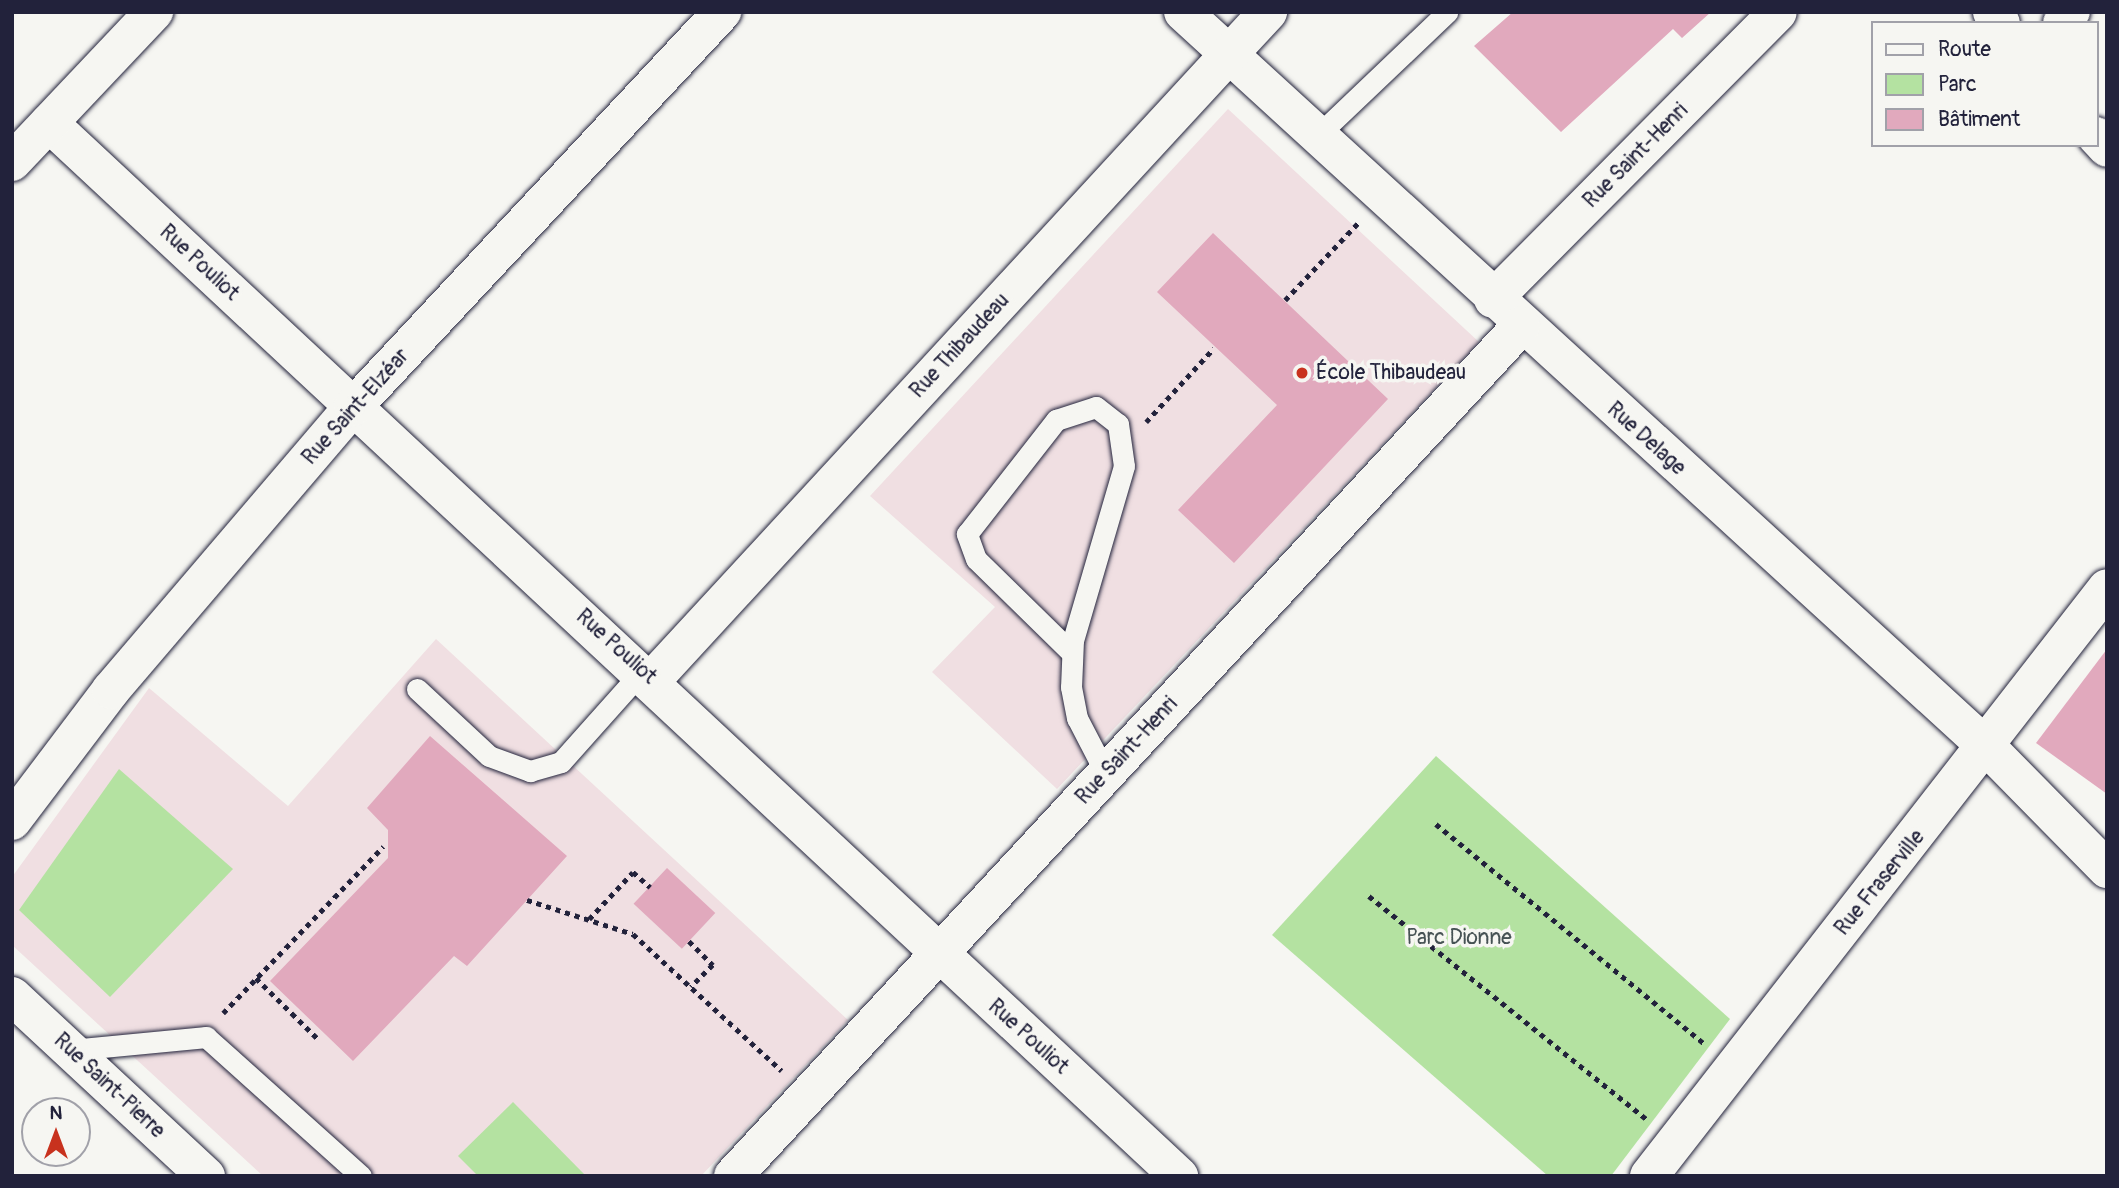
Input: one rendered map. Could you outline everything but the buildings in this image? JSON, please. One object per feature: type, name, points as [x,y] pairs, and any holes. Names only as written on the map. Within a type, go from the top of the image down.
[{"type":"street","points":[[12,162],[154,12]]},
{"type":"street","name":"Rue Saint-Elzéar","points":[[12,821],[111,690],[354,407],[722,12]]},
{"type":"street","name":"Rue Delage","points":[[1183,12],[1521,326],[1988,748],[2107,869]]},
{"type":"street","name":"Rue Thibaudeau","points":[[647,675],[1268,12]]},
{"type":"street","name":"Rue Saint-Henri","points":[[1493,299],[1778,12]]},
{"type":"street","name":"Rue Pouliot","points":[[49,123],[647,675],[938,956],[1179,1176]]},
{"type":"street","name":"Rue Saint-Henri","points":[[733,1176],[1521,326]]},
{"type":"street","name":"Rue Fraserville","points":[[1649,1176],[1988,748],[2107,588]]},
{"type":"street","name":"Rue Saint-Pierre","points":[[12,996],[206,1176]]},
{"type":"lane","points":[[1317,136],[1447,12]]},
{"type":"lane","points":[[1072,653],[976,559],[967,534],[1067,413],[1096,407],[1110,413],[1122,447],[1121,491],[1072,653],[1077,718],[1106,774]]},
{"type":"lane","points":[[417,689],[489,756],[530,771],[569,755],[647,675]]},
{"type":"lane","points":[[71,1050],[201,1036],[218,1043],[361,1176]]},
{"type":"path","points":[[1285,300],[1382,197]]},
{"type":"path","points":[[1122,447],[1214,348]]},
{"type":"path","points":[[1436,824],[1733,1067]]},
{"type":"path","points":[[201,1036],[383,847]]},
{"type":"path","points":[[589,919],[633,872],[650,887]]},
{"type":"path","points":[[1369,896],[1674,1142]]},
{"type":"path","points":[[527,900],[633,934],[808,1095]]},
{"type":"path","points":[[689,941],[713,965],[691,987]]},
{"type":"path","points":[[256,978],[318,1039]]},
{"type":"shaded area","points":[[1228,109],[1479,342],[1057,789],[932,672],[995,607],[870,496]]},
{"type":"shaded area","points":[[436,639],[848,1020],[701,1176],[263,1176],[12,945],[12,877],[149,688],[288,806]]},
{"type":"green space","name":"Parc Dionne","points":[[1436,756],[1730,1019],[1611,1176],[1548,1176],[1272,935]]},
{"type":"green space","points":[[119,769],[233,869],[110,997],[19,910]]},
{"type":"green space","points":[[513,1102],[586,1176],[478,1176],[458,1156]]},
{"type":"place","name":"École Thibaudeau","points":[[1302,373]]}]
